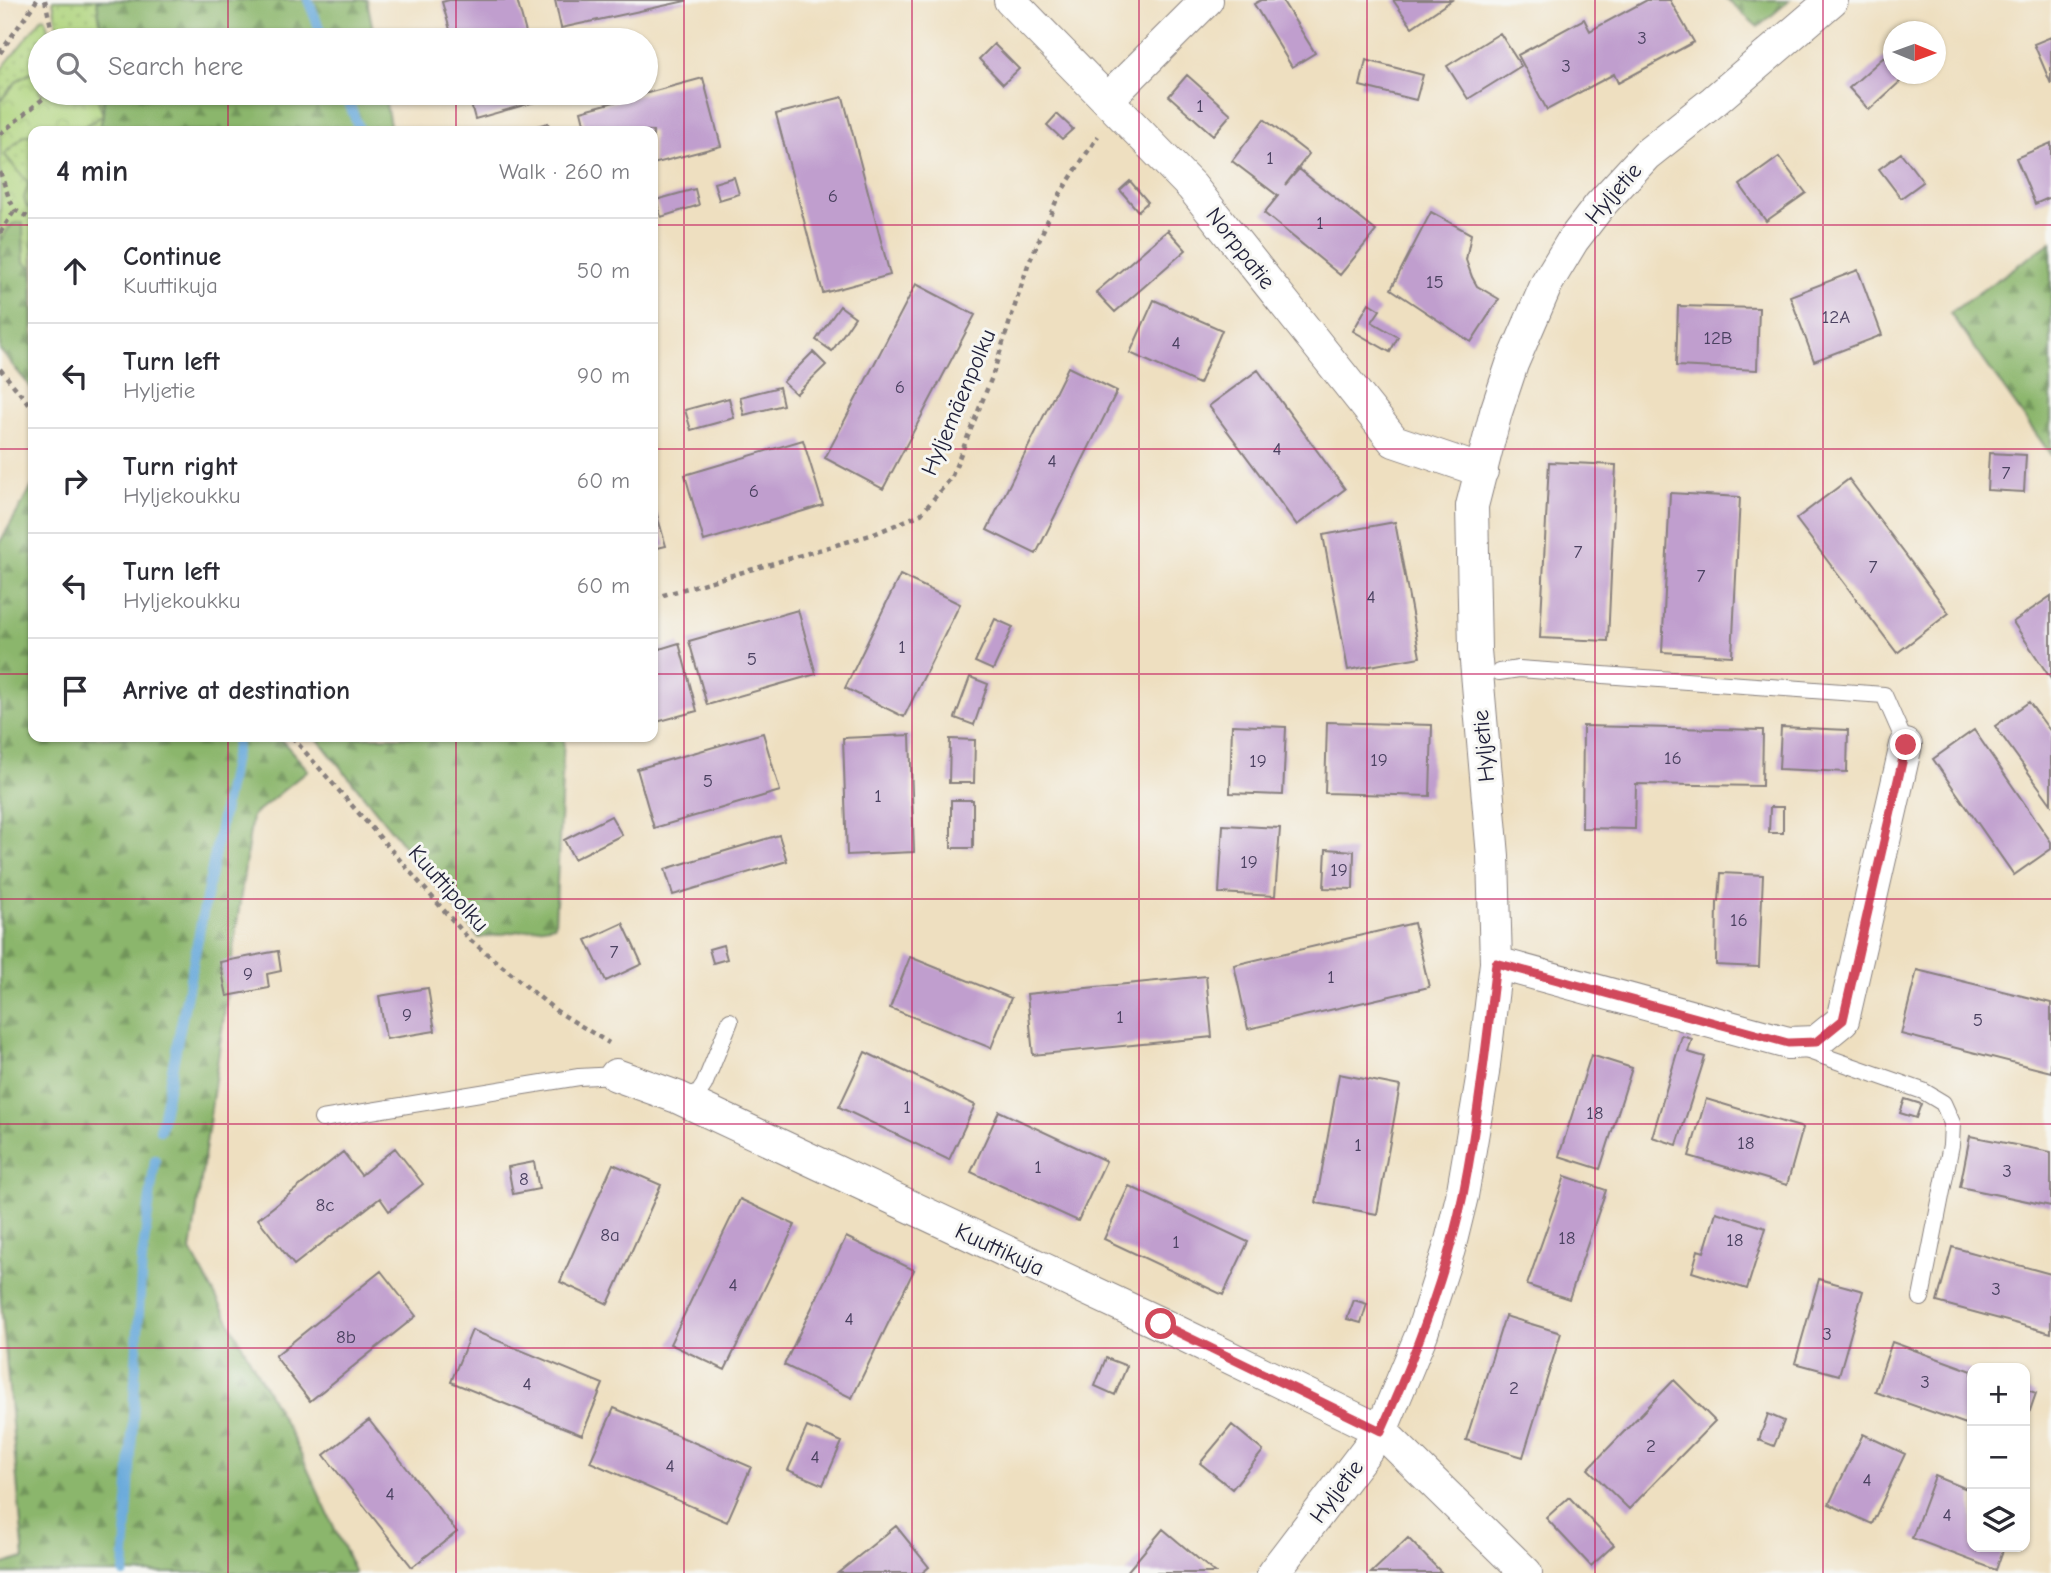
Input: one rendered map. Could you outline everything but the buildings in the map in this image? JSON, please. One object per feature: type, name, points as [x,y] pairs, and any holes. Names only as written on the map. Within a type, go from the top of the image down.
[{"type":"street","name":"Norppatie","points":[[1010,0],[1192,187],[1394,441],[1482,471]]},
{"type":"street","points":[[1108,99],[1207,0]]},
{"type":"street","name":"Hyljetie","points":[[1273,1573],[1381,1431],[1422,1333],[1449,1249],[1462,1196],[1483,1073],[1496,963],[1493,856],[1475,650],[1472,506],[1496,412],[1512,364],[1547,283],[1600,205],[1646,155],[1832,0]]},
{"type":"street","points":[[1496,963],[1788,1043],[1816,1042],[1843,1020],[1906,745]]},
{"type":"street","name":"Kuuttikuja","points":[[616,1075],[691,1104],[1161,1324],[1381,1431],[1526,1573]]},
{"type":"lane","points":[[1499,672],[1519,669],[1884,695],[1906,745]]},
{"type":"lane","points":[[691,1104],[704,1085],[730,1021]]},
{"type":"lane","points":[[1788,1043],[1923,1091],[1943,1103],[1952,1123],[1951,1145],[1922,1298]]},
{"type":"lane","points":[[322,1119],[579,1077],[616,1075]]},
{"type":"path","points":[[0,53],[37,0]]},
{"type":"path","points":[[46,0],[52,28]]},
{"type":"path","points":[[0,134],[35,105]]},
{"type":"path","name":"Hyljemäenpolku","points":[[658,597],[874,534],[921,514],[951,478],[992,377],[1033,254],[1058,197],[1099,134]]},
{"type":"path","points":[[0,172],[15,210],[28,217]]},
{"type":"path","points":[[0,233],[15,210]]},
{"type":"path","points":[[0,369],[28,403]]},
{"type":"path","name":"Kuuttipolku","points":[[296,742],[469,939],[555,1010],[601,1039]]},
{"type":"green space","points":[[53,0],[97,0],[100,28],[57,28]]},
{"type":"green space","points":[[97,0],[367,0],[373,28],[100,28]]},
{"type":"green space","points":[[1727,0],[1790,0],[1758,27]]},
{"type":"green space","points":[[43,17],[46,19],[48,28],[34,28]]},
{"type":"green space","points":[[28,36],[28,75],[18,80],[0,101],[0,71]]},
{"type":"green space","points":[[28,75],[28,105],[100,105],[103,115],[85,126],[28,126],[28,135],[4,154],[28,183],[24,198],[28,207],[28,265],[24,262],[23,222],[12,224],[0,240],[0,101],[18,80]]},
{"type":"green space","points":[[103,105],[386,105],[390,126],[100,126]]},
{"type":"green space","points":[[103,115],[100,126],[85,126]]},
{"type":"green space","points":[[28,135],[28,207],[27,207],[3,154]]},
{"type":"green space","points":[[23,222],[24,262],[28,265],[28,384],[0,350],[0,240],[12,224]]},
{"type":"green space","points":[[2051,242],[2051,455],[1950,313]]},
{"type":"green space","points":[[28,494],[28,742],[283,742],[308,770],[252,816],[191,1251],[297,1446],[355,1573],[0,1573],[0,1565],[24,1558],[0,1290],[0,542]]},
{"type":"green space","points":[[320,742],[564,742],[555,925],[479,938]]},
{"type":"waterway","points":[[308,0],[319,28]]},
{"type":"waterway","points":[[350,105],[358,126]]},
{"type":"waterway","points":[[160,1130],[237,742]]},
{"type":"waterway","points":[[124,1573],[142,1260],[155,1160]]},
{"type":"route","points":[[1161,1324],[1381,1431],[1422,1333],[1449,1249],[1462,1196],[1483,1073],[1496,963],[1788,1043],[1816,1042],[1843,1020],[1906,745]]}]
